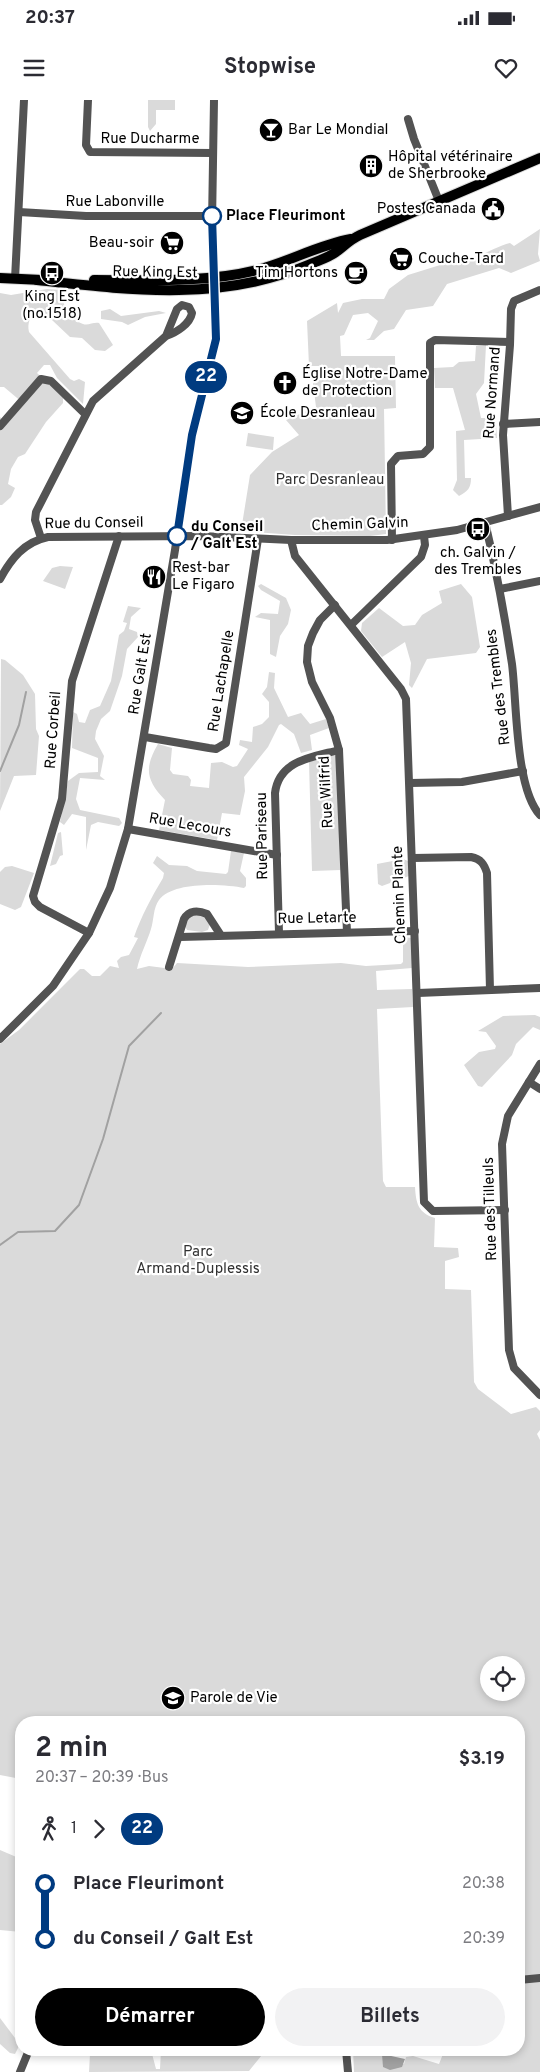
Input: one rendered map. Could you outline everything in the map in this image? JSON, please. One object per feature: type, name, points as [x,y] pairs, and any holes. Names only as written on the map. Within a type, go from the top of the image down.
[{"type":"main road","name":"Rue King Est","points":[[0,278],[37,280],[166,280],[214,277],[265,268],[330,243],[352,239],[540,158]]},
{"type":"main road","name":"Rue King Est","points":[[37,280],[132,290],[215,288],[256,281],[306,266],[334,254],[352,239]]},
{"type":"street","points":[[15,279],[24,100]]},
{"type":"street","name":"Rue Ducharme","points":[[88,100],[86,145],[88,151],[213,153]]},
{"type":"street","name":"Rue Galt Est","points":[[0,1038],[40,1002],[89,933],[110,888],[128,830],[145,737],[192,435],[216,339],[212,216],[214,100]]},
{"type":"street","points":[[408,119],[439,201]]},
{"type":"street","name":"Rue Labonville","points":[[19,212],[79,216],[212,216]]},
{"type":"street","name":"Rue Normand","points":[[508,516],[504,424],[512,305],[519,299],[540,290]]},
{"type":"street","points":[[41,538],[35,520],[36,512],[85,414],[97,397],[166,336]]},
{"type":"street","points":[[392,540],[389,469],[393,460],[398,456],[423,454],[430,447],[430,343],[435,340],[510,342]]},
{"type":"street","points":[[0,426],[41,379],[51,380],[85,414]]},
{"type":"street","points":[[504,424],[540,422]]},
{"type":"street","name":"Chemin Galvin","points":[[177,536],[291,540],[392,540],[424,536],[540,508]]},
{"type":"street","name":"Rue des Trembles","points":[[485,522],[500,589],[512,665],[523,771],[532,806],[540,816]]},
{"type":"street","name":"Rue du Conseil","points":[[0,579],[17,554],[32,542],[41,538],[62,536],[177,536]]},
{"type":"street","name":"Rue Corbeil","points":[[89,933],[40,908],[34,899],[34,889],[62,799],[72,681],[120,536]]},
{"type":"street","points":[[352,625],[421,557],[425,545],[424,536]]},
{"type":"street","name":"Rue Lachapelle","points":[[145,737],[216,749],[226,743],[258,539]]},
{"type":"street","name":"Chemin Plante","points":[[291,540],[295,556],[352,625],[404,694],[407,711],[413,858],[424,1202],[433,1212],[505,1210]]},
{"type":"street","points":[[500,589],[540,581]]},
{"type":"street","name":"Rue Wilfrid","points":[[335,605],[320,620],[313,633],[308,646],[307,662],[310,676],[330,718],[339,750],[347,932]]},
{"type":"street","name":"Rue Pariseau","points":[[279,933],[275,793],[277,782],[284,771],[298,762],[339,750]]},
{"type":"street","points":[[410,783],[462,782],[523,771]]},
{"type":"street","name":"Rue Lecours","points":[[128,830],[277,855]]},
{"type":"street","points":[[413,858],[471,857],[477,858],[484,864],[487,873],[490,990]]},
{"type":"street","points":[[169,967],[186,916],[198,911],[207,914],[220,934]]},
{"type":"street","name":"Rue Letarte","points":[[180,937],[220,934],[415,931]]},
{"type":"street","points":[[418,993],[540,988]]},
{"type":"street","name":"Rue des Tilleuls","points":[[540,1064],[508,1116],[503,1136],[509,1350],[512,1363],[540,1395]]},
{"type":"street","points":[[529,1082],[540,1089]]},
{"type":"street","points":[[525,1979],[540,1978]]},
{"type":"street","points":[[20,2072],[27,2056]]},
{"type":"street","points":[[347,2056],[348,2072]]},
{"type":"green space","points":[[148,100],[175,100],[175,110],[156,110],[156,124],[150,131],[148,127]]},
{"type":"green space","name":"Parc Desranleau","points":[[540,229],[538,254],[540,261],[511,273],[499,268],[447,284],[433,306],[406,310],[394,329],[384,331],[374,340],[366,340],[370,338],[378,321],[368,313],[353,315],[344,335],[340,336],[341,356],[395,356],[396,408],[384,409],[386,534],[370,536],[295,535],[241,531],[250,475],[272,452],[299,435],[286,420],[316,407],[313,383],[324,366],[309,366],[307,321],[337,303],[338,313],[343,303],[362,299],[384,299],[389,289],[408,275],[466,257],[481,255],[510,243],[514,246]]},
{"type":"green space","points":[[47,289],[62,290],[64,305],[69,314],[85,324],[99,323],[113,345],[105,351],[95,350],[82,338],[70,337],[52,320],[37,311],[33,315],[29,323],[29,332],[70,379],[74,381],[79,379],[85,382],[83,404],[57,378],[50,365],[44,365],[37,373],[63,398],[63,403],[46,422],[25,454],[18,457],[11,469],[8,484],[15,488],[11,497],[0,505],[0,417],[6,423],[23,403],[4,387],[0,387],[0,293],[11,295]]},
{"type":"green space","points":[[110,309],[121,316],[159,311],[166,313],[145,317],[128,325],[122,322],[101,319],[101,311]]},
{"type":"green space","points":[[486,345],[484,383],[476,394],[481,418],[492,418],[496,424],[497,438],[464,440],[465,478],[471,478],[471,481],[470,487],[459,496],[453,490],[457,480],[456,431],[465,430],[453,388],[435,388],[434,368],[453,367],[459,362],[475,361],[476,346]]},
{"type":"green space","points":[[248,433],[274,437],[273,450],[246,446]]},
{"type":"green space","points":[[60,566],[73,567],[65,589],[43,581],[52,568]]},
{"type":"green space","points":[[261,584],[286,598],[291,610],[288,624],[280,636],[276,657],[270,654],[270,620],[255,617],[261,613],[278,614],[280,601],[261,590],[258,586]]},
{"type":"green space","points":[[461,584],[472,597],[480,647],[476,653],[427,659],[412,688],[409,685],[411,663],[405,642],[382,657],[361,631],[362,623],[379,608],[403,626],[415,625],[422,615],[442,603],[439,591]]},
{"type":"green space","points":[[128,606],[141,608],[131,617],[129,629],[137,632],[138,637],[127,649],[122,676],[110,711],[101,719],[96,731],[95,739],[104,756],[100,776],[105,780],[80,778],[76,799],[80,810],[119,818],[122,823],[119,826],[98,822],[91,825],[86,850],[86,817],[72,814],[64,825],[60,822],[68,781],[79,773],[98,772],[98,758],[72,748],[73,712],[77,714],[79,722],[85,723],[90,710],[100,706],[111,681],[119,635],[124,631],[127,623],[123,622]]},
{"type":"green space","points":[[1,659],[5,660],[23,675],[35,694],[36,729],[39,736],[36,775],[14,776],[0,811]]},
{"type":"green space","points":[[269,672],[275,673],[274,688],[288,717],[301,713],[310,724],[326,719],[329,728],[310,735],[312,750],[301,753],[294,734],[281,724],[279,725],[268,747],[244,777],[245,791],[240,815],[222,813],[217,840],[159,830],[165,800],[154,786],[149,774],[151,760],[158,744],[172,748],[170,770],[173,774],[188,776],[191,780],[190,786],[209,788],[211,763],[222,762],[233,767],[237,766],[248,749],[239,745],[240,740],[252,742],[253,727],[262,724],[269,717],[269,702],[262,694],[267,687]]},
{"type":"green space","points":[[333,755],[336,756],[341,870],[312,871],[309,762]]},
{"type":"green space","points":[[61,832],[63,855],[60,856],[56,864],[50,866],[58,833]]},
{"type":"green space","name":"Parc Armand-Duplessis","points":[[231,851],[244,853],[240,871],[246,878],[246,886],[244,888],[199,885],[166,894],[157,903],[151,929],[137,969],[149,966],[172,969],[177,963],[248,967],[341,963],[366,966],[401,964],[403,962],[403,937],[412,938],[412,968],[376,971],[377,990],[412,989],[413,1007],[377,1009],[383,1181],[386,1187],[415,1187],[419,1207],[429,1216],[435,1218],[434,1247],[458,1248],[459,1257],[445,1261],[445,1289],[471,1290],[474,1382],[478,1389],[511,1414],[536,1407],[540,1411],[540,1430],[537,1434],[540,1440],[540,2072],[354,2072],[353,2056],[386,2056],[404,2064],[406,2057],[413,2056],[439,2064],[442,2056],[525,2056],[525,1716],[15,1716],[15,1778],[0,1775],[0,1044],[19,1030],[80,969],[84,969],[92,976],[100,976],[110,966],[119,968],[117,961],[121,957],[129,955],[138,938],[134,937],[140,922],[163,878],[164,873],[153,863],[157,856],[169,865],[187,866],[197,871],[226,874],[228,872]]},
{"type":"green space","points":[[403,859],[408,861],[409,876],[382,886],[378,884],[377,864]]},
{"type":"green space","points":[[12,866],[34,873],[21,907],[15,910],[0,904],[0,872],[5,867]]},
{"type":"green space","points":[[191,915],[204,915],[210,924],[208,930],[202,932],[187,930],[185,926]]},
{"type":"green space","points":[[535,1015],[540,1017],[540,1030],[533,1027],[516,1044],[512,1055],[482,1087],[478,1086],[464,1065],[479,1052],[495,1049],[496,1046],[486,1032],[478,1031],[503,1016]]},
{"type":"green space","points":[[0,1850],[15,1856],[15,1931],[0,1930]]},
{"type":"green space","points":[[0,2018],[15,2038],[15,2054],[10,2053],[0,2044]]},
{"type":"green space","points":[[90,2056],[153,2056],[156,2069],[160,2069],[161,2056],[261,2056],[249,2071],[89,2072]]},
{"type":"shaded area","points":[[382,2056],[405,2059],[402,2067],[390,2070],[383,2067]]},
{"type":"waterway","points":[[0,771],[19,725],[26,692]]},
{"type":"waterway","points":[[0,1245],[18,1232],[55,1231],[79,1205],[103,1139],[129,1046],[161,1013]]},
{"type":"bus line","name":"22","points":[[177,536],[192,435],[216,339],[212,216]]},
{"type":"place","name":"Bar Le Mondial","points":[[271,130]]},
{"type":"place","name":"Hôpital vétérinaire de Sherbrooke","points":[[371,166]]},
{"type":"place","name":"Postes Canada","points":[[493,209]]},
{"type":"place","name":"Place Fleurimont","points":[[212,216]]},
{"type":"place","name":"Beau-soir","points":[[172,243]]},
{"type":"place","name":"Couche-Tard","points":[[401,259]]},
{"type":"place","name":"King Est (no.1518)","points":[[52,273]]},
{"type":"place","name":"Tim Hortons","points":[[356,273]]},
{"type":"place","name":"Église Notre-Dame de Protection","points":[[285,383]]},
{"type":"place","name":"École Desranleau","points":[[242,413]]},
{"type":"place","name":"ch. Galvin / des Trembles","points":[[478,529]]},
{"type":"place","name":"du Conseil / Galt Est","points":[[177,536]]},
{"type":"place","name":"Rest-bar Le Figaro","points":[[154,577]]},
{"type":"place","name":"Parole de Vie","points":[[173,1698]]}]
